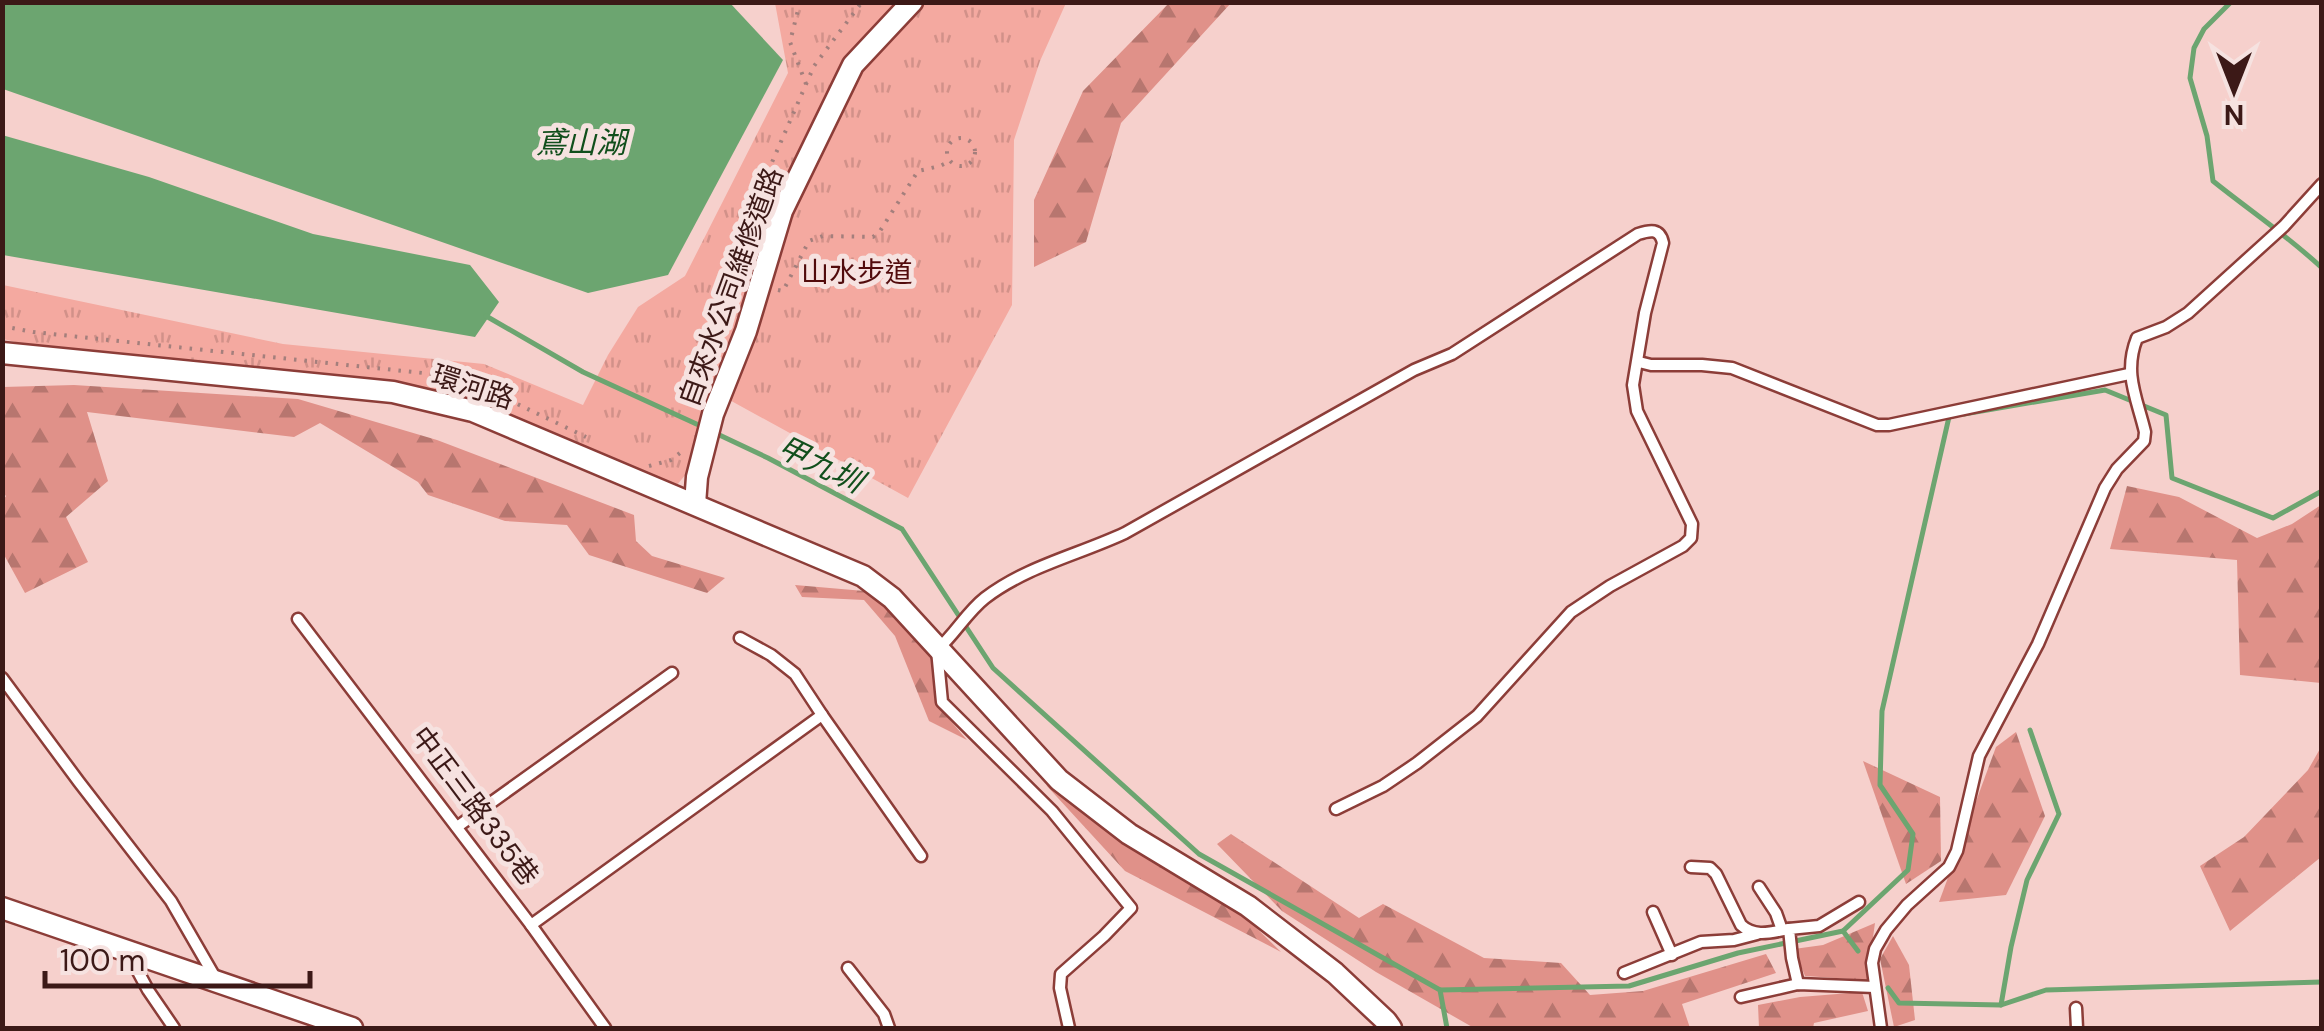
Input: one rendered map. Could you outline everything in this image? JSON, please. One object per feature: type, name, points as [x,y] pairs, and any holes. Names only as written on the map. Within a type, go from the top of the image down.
[{"type":"street","name":"自來水公司維修道路","points":[[696,504],[696,477],[714,414],[746,331],[782,211],[853,65],[912,2]]},
{"type":"street","name":"環河路","points":[[2,353],[393,392],[473,411],[863,576],[945,642],[1060,780],[1129,834],[1248,906],[1335,973],[1390,1028]]},
{"type":"street","points":[[2,908],[352,1028]]},
{"type":"lane","points":[[1880,1028],[1872,963],[1876,949],[1886,930],[1948,867],[1956,852],[1979,756],[2038,644],[2104,488],[2144,441],[2129,374],[2130,354],[2137,338],[2188,314],[2322,184]]},
{"type":"lane","points":[[1070,1028],[1060,988],[1061,974],[1131,908],[1052,811],[942,702],[945,642],[982,600],[1017,578],[1125,533],[1414,370],[1452,354],[1638,234],[1656,231],[1664,243],[1645,313],[1634,386],[1636,411],[1692,524],[1691,538],[1571,612],[1477,716],[1418,763],[1384,786],[1336,808]]},
{"type":"lane","points":[[1639,362],[1732,368],[1877,425],[2129,374]]},
{"type":"lane","name":"中正三路335巷","points":[[298,619],[532,925],[605,1028]]},
{"type":"lane","points":[[740,638],[795,674],[921,856]]},
{"type":"lane","points":[[457,827],[672,673]]},
{"type":"lane","points":[[2,678],[171,900],[216,980]]},
{"type":"lane","points":[[532,925],[822,715]]},
{"type":"lane","points":[[1691,867],[1710,868],[1716,874],[1741,925],[1757,934]]},
{"type":"lane","points":[[1759,887],[1787,931],[1798,984]]},
{"type":"lane","points":[[1624,973],[1702,942],[1819,926],[1859,902]]},
{"type":"lane","points":[[1653,912],[1672,955]]},
{"type":"lane","points":[[127,952],[174,1028]]},
{"type":"lane","points":[[848,968],[884,1014],[889,1028]]},
{"type":"lane","points":[[1742,997],[1798,984],[1876,987]]},
{"type":"lane","points":[[2076,1008],[2076,1028]]},
{"type":"path","points":[[800,2],[790,42],[806,84]]},
{"type":"path","points":[[701,390],[728,263],[814,66],[862,2]]},
{"type":"path","points":[[960,138],[972,143],[976,152],[970,163],[962,166],[950,160],[947,151],[951,142],[960,138]]},
{"type":"path","points":[[759,287],[783,291],[808,242],[823,236],[873,237],[918,171],[950,160]]},
{"type":"green space","points":[[1170,2],[1231,3],[1121,123],[1086,242],[1034,267],[1034,200],[1083,91]]},
{"type":"green space","name":"山水步道","points":[[775,3],[1066,3],[1040,61],[1014,140],[1012,305],[908,498],[715,392],[687,473],[676,486],[582,452],[454,392],[28,345],[3,339],[3,285],[283,344],[484,364],[583,405],[638,307],[685,276],[788,73]]},
{"type":"green space","points":[[74,385],[298,399],[437,440],[634,515],[636,541],[652,556],[725,578],[707,593],[589,555],[567,525],[505,521],[428,495],[418,482],[320,423],[294,437],[87,412],[108,481],[66,517],[88,562],[25,593],[3,553],[3,387]]},
{"type":"green space","points":[[2127,486],[2179,497],[2257,538],[2292,524],[2321,505],[2321,683],[2240,675],[2237,560],[2110,549]]},
{"type":"green space","points":[[795,585],[876,592],[932,651],[937,705],[967,740],[929,721],[895,636],[864,600],[802,597]]},
{"type":"green space","points":[[2016,732],[2045,816],[2006,895],[1939,902],[1996,747]]},
{"type":"green space","points":[[2321,747],[2321,857],[2230,931],[2200,866],[2244,837],[2308,770]]},
{"type":"green space","points":[[1863,761],[1940,797],[1941,861],[1906,884]]},
{"type":"green space","points":[[1046,785],[1242,914],[1281,952],[1125,871]]},
{"type":"green space","points":[[1231,834],[1359,918],[1383,904],[1484,958],[1561,963],[1590,995],[1643,991],[1766,954],[1776,973],[1682,1004],[1690,1028],[1474,1028],[1376,972],[1282,911],[1217,844]]},
{"type":"green space","points":[[1875,923],[1867,980],[1805,976],[1794,949],[1823,945]]},
{"type":"green space","points":[[1893,936],[1909,965],[1915,1020],[1894,1027],[1880,959]]},
{"type":"green space","points":[[1862,992],[1868,1011],[1814,1023],[1813,1028],[1759,1028],[1758,1005]]},
{"type":"water","name":"鳶山湖","points":[[3,2],[730,3],[783,60],[668,275],[588,293],[3,89]]},
{"type":"water","points":[[2,135],[149,177],[313,234],[470,265],[499,302],[475,337],[3,255]]},
{"type":"waterway","points":[[2231,2],[2204,29],[2194,48],[2190,78],[2207,136],[2213,181],[2322,268]]},
{"type":"waterway","name":"甲九圳","points":[[486,316],[583,372],[703,427]]},
{"type":"waterway","points":[[1964,414],[2105,390],[2166,415],[2172,478],[2273,518],[2322,491]]},
{"type":"waterway","points":[[1440,990],[1629,986],[1738,953],[1843,931],[1908,870],[1913,834],[1880,785],[1882,711],[1949,417],[1953,416]]},
{"type":"waterway","name":"甲九圳","points":[[713,432],[902,529],[993,668],[1199,854],[1440,990],[1447,1028]]},
{"type":"waterway","points":[[2001,1005],[2027,880],[2059,814],[2030,730]]},
{"type":"waterway","points":[[1843,931],[1858,951]]},
{"type":"waterway","points":[[1888,988],[1899,1003],[2001,1005],[2046,990],[2322,982]]}]
